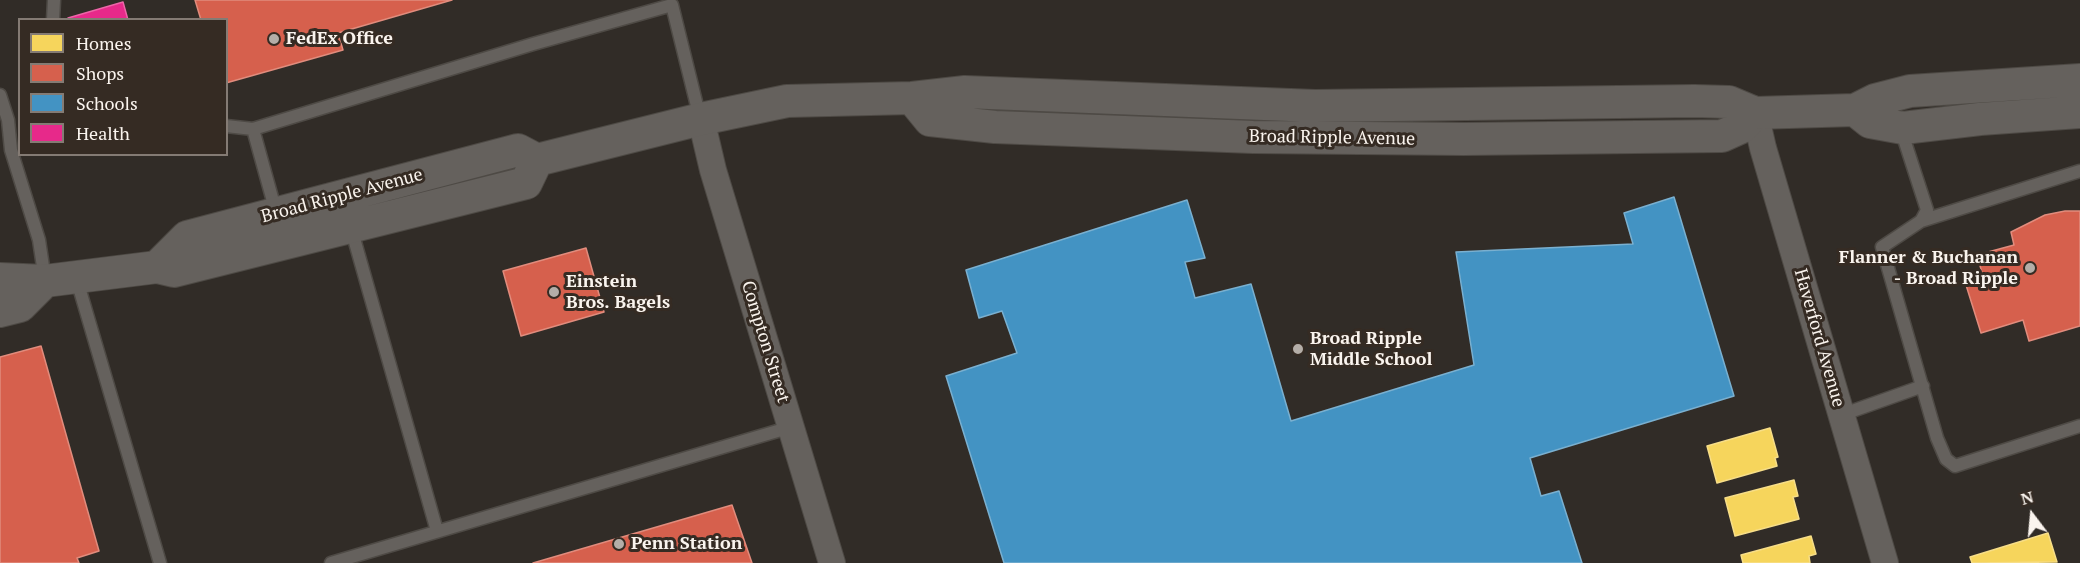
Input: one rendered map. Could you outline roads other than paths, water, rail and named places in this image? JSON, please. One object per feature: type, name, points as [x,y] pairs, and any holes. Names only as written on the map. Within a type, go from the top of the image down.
[{"type":"street","name":"Broad Ripple Avenue","points":[[157,267],[187,237],[276,213],[518,150],[537,160],[701,119],[788,101],[912,98],[965,92],[1315,106],[1694,101],[1729,102],[1755,113],[1855,110],[1875,100],[1910,91],[2080,80]]},
{"type":"street","points":[[1855,110],[1870,122],[1903,128],[1980,119],[2080,112]]},
{"type":"street","name":"Haverford Avenue","points":[[1755,113],[1766,159],[1885,563]]},
{"type":"street","name":"Compton Street","points":[[701,119],[711,164],[832,563]]},
{"type":"street","name":"Broad Ripple Avenue","points":[[0,279],[45,281],[157,267],[174,272],[526,183],[537,160]]},
{"type":"street","points":[[0,311],[20,306],[45,281]]},
{"type":"lane","points":[[53,18],[54,0]]},
{"type":"lane","points":[[228,126],[253,129],[533,44],[672,5],[701,119]]},
{"type":"lane","points":[[0,95],[8,120],[11,150],[39,240],[45,281]]},
{"type":"lane","points":[[1903,128],[1904,139],[1927,210],[1921,221]]},
{"type":"lane","points":[[253,129],[276,213]]},
{"type":"lane","points":[[0,138],[11,150]]},
{"type":"lane","points":[[0,161],[6,158],[11,150]]},
{"type":"lane","points":[[2080,171],[1921,221],[1882,247],[1946,459],[1955,466],[2080,426]]},
{"type":"lane","points":[[351,228],[437,531]]},
{"type":"lane","points":[[75,276],[160,563]]},
{"type":"lane","points":[[1841,415],[1923,387]]},
{"type":"lane","points":[[331,563],[791,427]]},
{"type":"place","name":"FedEx Office","points":[[274,39]]},
{"type":"place","name":"Flanner & Buchanan - Broad Ripple","points":[[2030,268]]},
{"type":"place","name":"Einstein Bros. Bagels","points":[[554,292]]},
{"type":"place","name":"Broad Ripple Middle School","points":[[1298,349]]},
{"type":"place","name":"Penn Station","points":[[619,544]]}]
